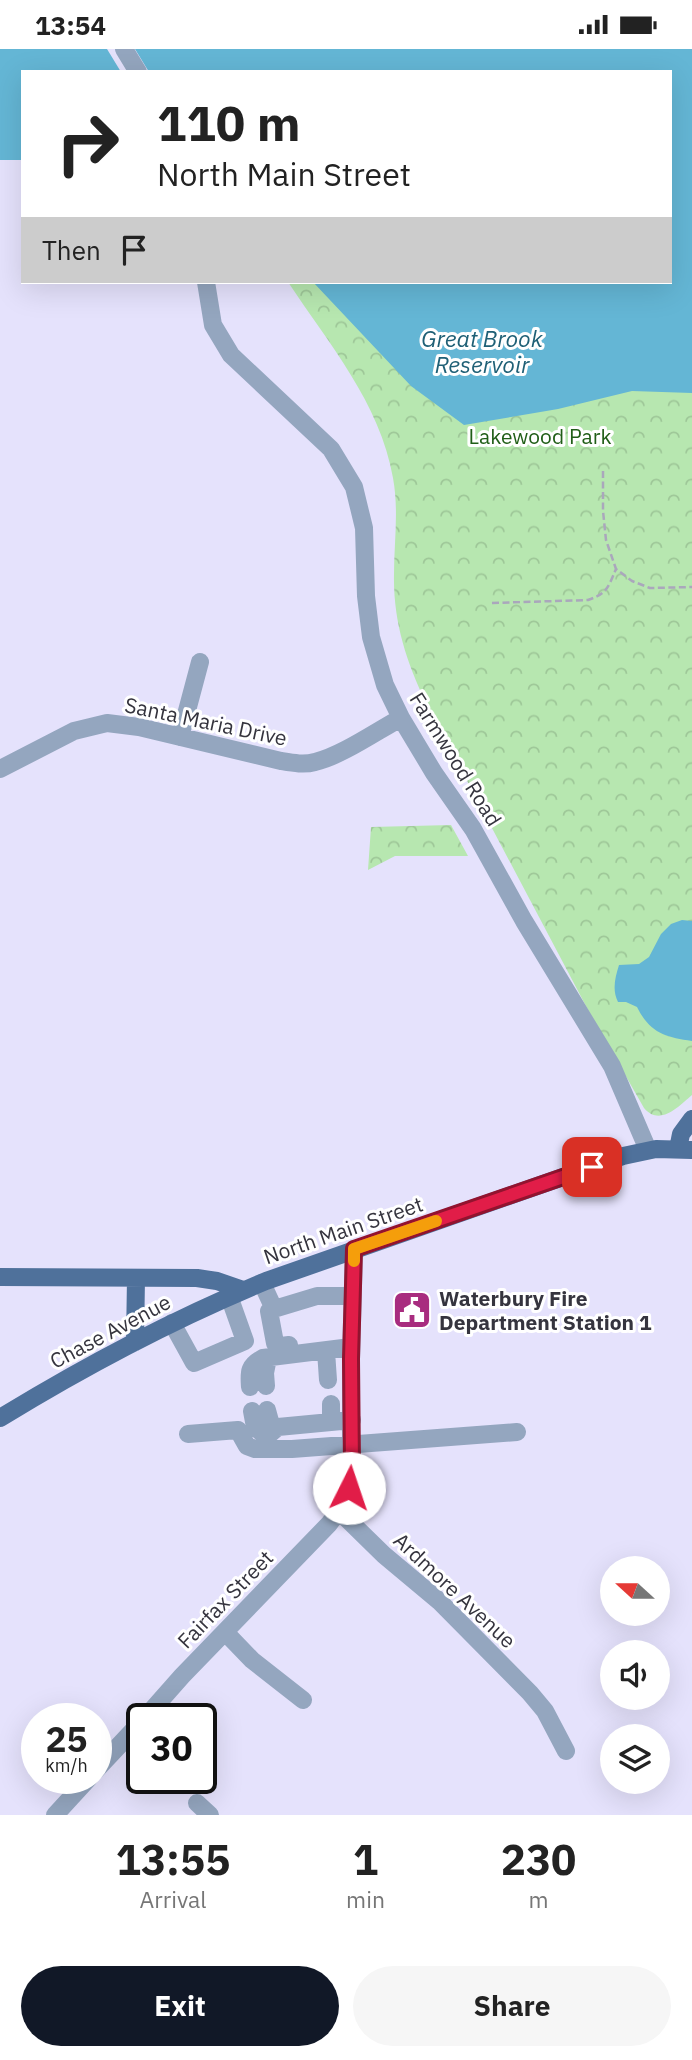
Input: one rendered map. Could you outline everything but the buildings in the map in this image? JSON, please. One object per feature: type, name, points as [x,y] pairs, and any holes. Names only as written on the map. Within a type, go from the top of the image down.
[{"type":"main road","points":[[687,1147],[681,1135],[692,1119]]},
{"type":"main road","name":"North Main Street","points":[[236,1293],[623,1156],[648,1150],[687,1147]]},
{"type":"main road","points":[[0,1277],[207,1279],[236,1293]]},
{"type":"main road","points":[[135,1342],[136,1278]]},
{"type":"main road","name":"Chase Avenue","points":[[0,1418],[135,1342],[236,1293]]},
{"type":"street","points":[[124,49],[137,70]]},
{"type":"street","name":"Farmwood Road","points":[[206,284],[214,325],[231,355],[331,449],[354,487],[364,528],[366,596],[371,637],[385,685],[401,718],[434,773],[473,829],[524,921],[612,1066],[648,1150]]},
{"type":"street","points":[[180,737],[200,662]]},
{"type":"street","name":"Santa Maria Drive","points":[[0,769],[74,731],[107,723],[130,725],[281,761],[305,764],[332,756],[401,718]]},
{"type":"street","points":[[339,1511],[349,1488],[352,1468],[351,1347],[354,1249]]},
{"type":"street","points":[[262,1283],[274,1309]]},
{"type":"street","points":[[172,1323],[194,1363],[245,1341],[236,1293]]},
{"type":"street","points":[[289,1345],[281,1346],[275,1343],[269,1311],[317,1296],[352,1296]]},
{"type":"street","points":[[258,1387],[249,1371],[251,1366],[263,1358],[351,1347]]},
{"type":"street","points":[[326,1351],[328,1380]]},
{"type":"street","points":[[259,1410],[255,1427],[262,1433],[271,1433],[278,1427],[331,1413],[352,1420]]},
{"type":"street","points":[[188,1434],[238,1430],[247,1446],[256,1449],[517,1432]]},
{"type":"street","name":"Fairfax Street","points":[[159,1703],[339,1511]]},
{"type":"street","name":"Ardmore Avenue","points":[[339,1511],[384,1555],[439,1601],[530,1693],[545,1711],[565,1751]]},
{"type":"street","points":[[225,1632],[252,1660],[303,1700]]},
{"type":"street","name":"Fairfax Street","points":[[112,1753],[126,1738]]},
{"type":"street","points":[[55,1815],[74,1794]]},
{"type":"path","points":[[603,471],[606,540],[616,569],[632,581],[650,588],[692,587]]},
{"type":"path","points":[[492,603],[588,600],[603,595],[616,569]]},
{"type":"green space","name":"Lakewood Park","points":[[692,49],[692,1095],[669,1113],[656,1116],[644,1108],[587,1008],[426,703],[407,656],[398,624],[394,591],[396,502],[386,451],[365,399],[336,351],[289,284],[672,284],[672,70],[201,70]]},
{"type":"green space","points":[[451,825],[468,856],[395,856],[368,870],[371,827]]},
{"type":"water","points":[[0,49],[107,49],[120,70],[21,70],[21,160],[0,160]]},
{"type":"water","name":"Great Brook Reservoir","points":[[135,49],[692,49],[692,393],[632,391],[558,409],[464,425],[411,386],[315,284],[672,284],[672,70],[148,70]]},
{"type":"water","points":[[682,920],[692,921],[692,1041],[674,1038],[653,1028],[637,1007],[618,1002],[615,988],[619,965],[639,964],[649,957],[661,934],[671,924]]},
{"type":"slow traffic","points":[[354,1261],[354,1249],[436,1221]]},
{"type":"place","name":"Waterbury Fire Department Station 1","points":[[412,1310]]},
{"type":"route","points":[[349,1488],[352,1468],[354,1249],[592,1167]]}]
